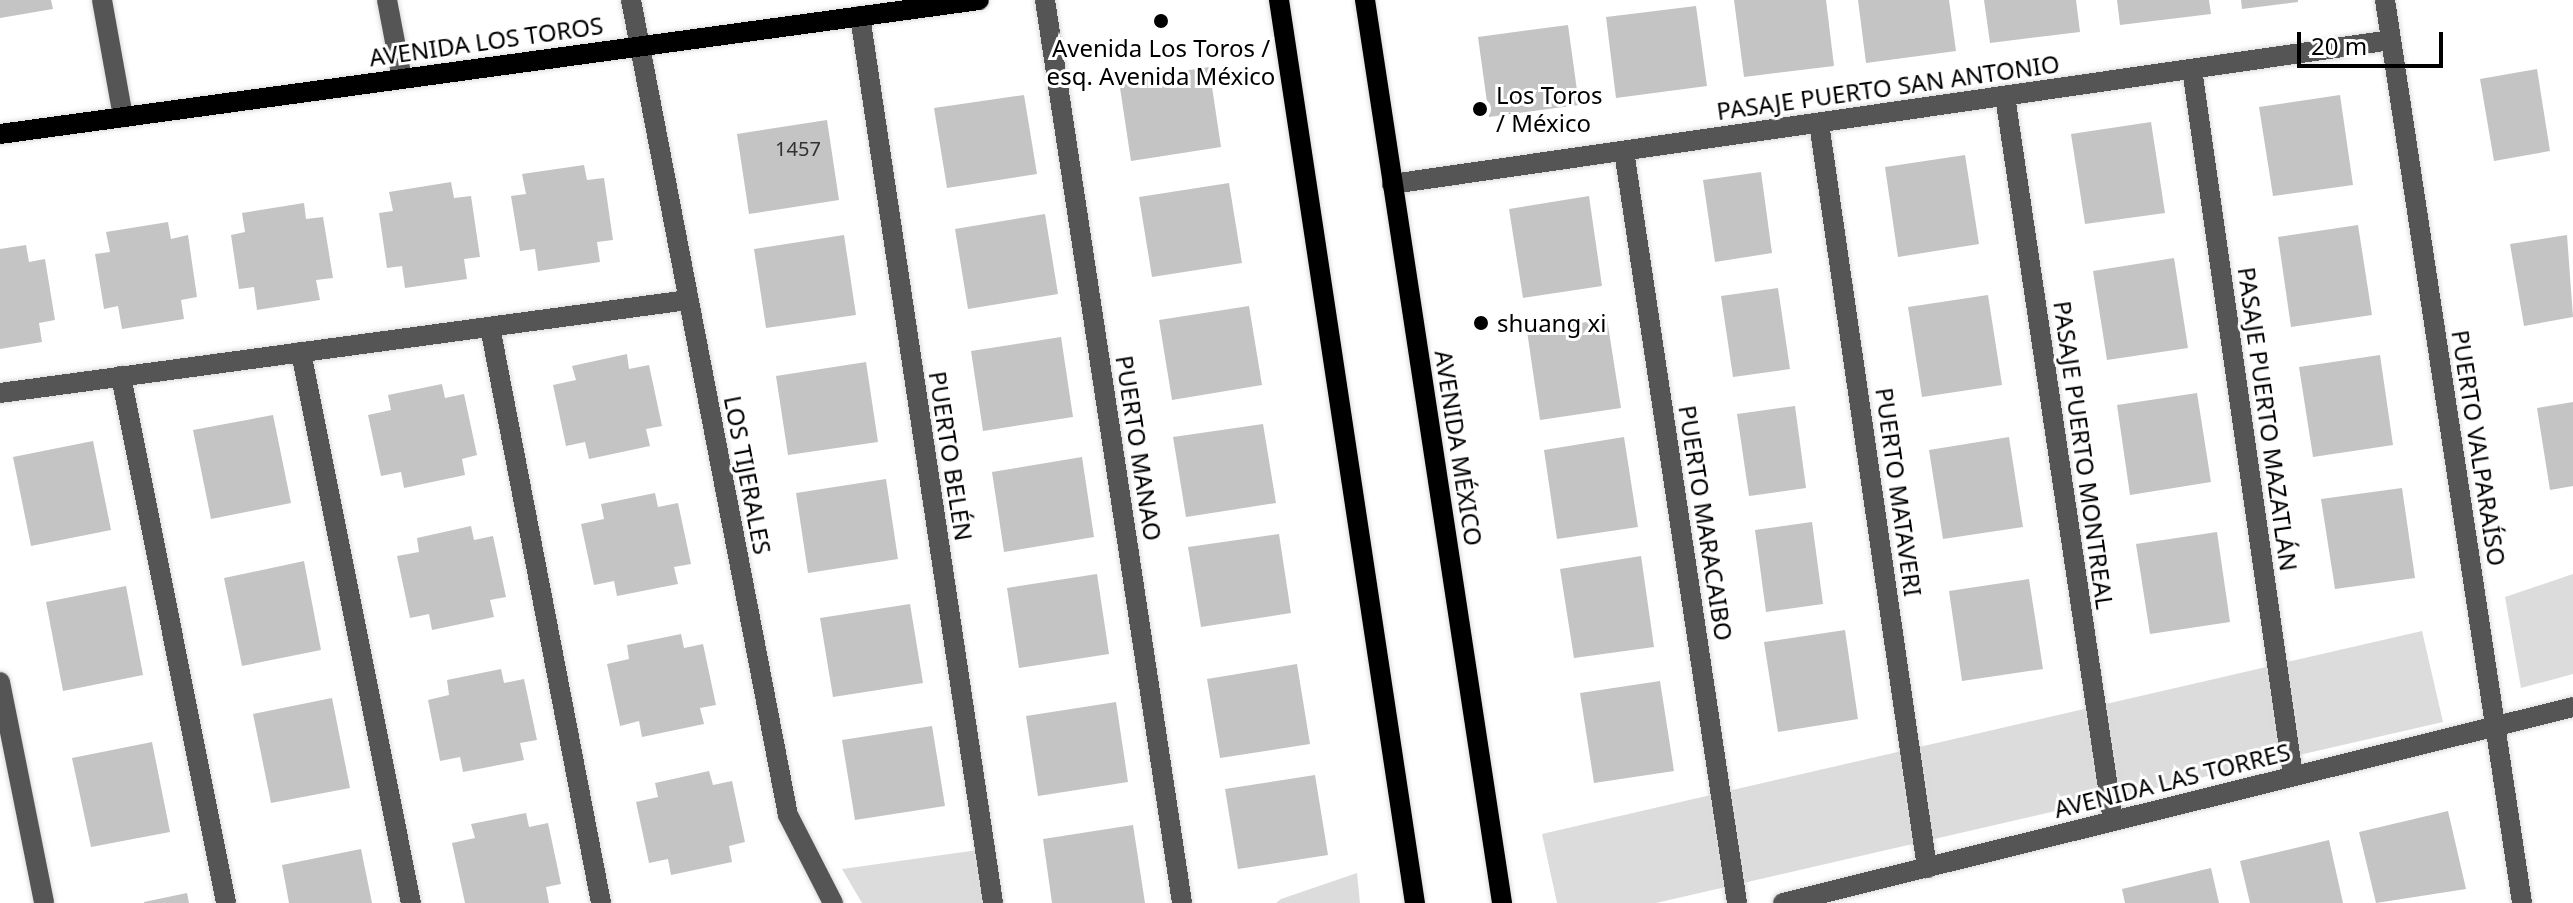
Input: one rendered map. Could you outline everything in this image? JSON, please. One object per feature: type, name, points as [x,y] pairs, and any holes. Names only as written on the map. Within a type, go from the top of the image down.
[{"type":"main road","name":"AVENIDA LOS TOROS","points":[[0,134],[979,0]]},
{"type":"main road","points":[[1279,0],[1415,903]]},
{"type":"main road","name":"AVENIDA MÉXICO","points":[[1365,0],[1502,903]]},
{"type":"street","points":[[102,0],[123,117]]},
{"type":"street","points":[[387,0],[402,79]]},
{"type":"street","name":"LOS TIJERALES","points":[[631,0],[788,815],[833,903]]},
{"type":"street","name":"PUERTO MANAO","points":[[1045,0],[1182,903]]},
{"type":"street","name":"PUERTO VALPARAÍSO","points":[[2385,0],[2522,903]]},
{"type":"street","name":"PUERTO BELÉN","points":[[860,16],[993,903]]},
{"type":"street","name":"PASAJE PUERTO SAN ANTONIO","points":[[1392,184],[2391,40]]},
{"type":"street","name":"PASAJE PUERTO MAZATLÁN","points":[[2192,69],[2293,776]]},
{"type":"street","name":"PASAJE PUERTO MONTREAL","points":[[2005,96],[2113,821]]},
{"type":"street","name":"PUERTO MATAVERI","points":[[1819,123],[1927,868]]},
{"type":"street","name":"PUERTO MARACAIBO","points":[[1624,151],[1737,903]]},
{"type":"street","points":[[0,393],[688,300]]},
{"type":"street","points":[[490,327],[601,903]]},
{"type":"street","points":[[301,352],[411,903]]},
{"type":"street","points":[[121,376],[226,903]]},
{"type":"street","points":[[0,682],[44,903]]},
{"type":"street","name":"AVENIDA LAS TORRES","points":[[1783,903],[2573,707]]},
{"type":"shaded area","points":[[2573,574],[2573,674],[2521,688],[2505,597]]},
{"type":"shaded area","points":[[2422,631],[2443,722],[1656,903],[1557,903],[1542,834]]},
{"type":"shaded area","points":[[978,850],[986,903],[862,903],[842,869]]},
{"type":"shaded area","points":[[1357,873],[1360,903],[1276,903],[1281,899]]},
{"type":"building","points":[[0,0],[51,0],[53,9],[0,18]]},
{"type":"building","points":[[1734,0],[1826,0],[1834,66],[1744,77]]},
{"type":"building","points":[[1858,0],[1949,0],[1956,51],[1866,63]]},
{"type":"building","points":[[1984,0],[2076,0],[2080,32],[1990,43]]},
{"type":"building","points":[[2117,0],[2209,0],[2211,14],[2120,25]]},
{"type":"building","points":[[2241,0],[2298,0],[2298,2],[2242,9]]},
{"type":"building","points":[[1696,6],[1707,86],[1616,98],[1606,17]]},
{"type":"building","points":[[1568,25],[1579,105],[1489,117],[1478,37]]},
{"type":"building","points":[[1209,67],[1221,147],[1131,161],[1119,81]]},
{"type":"building","points":[[2537,69],[2550,151],[2494,161],[2480,79]]},
{"type":"building","points":[[1024,95],[1037,174],[947,188],[934,108]]},
{"type":"building","points":[[2340,95],[2353,185],[2273,196],[2259,107]]},
{"type":"building","points":[[827,120],[839,200],[749,214],[737,134]]},
{"type":"building","points":[[2151,122],[2165,213],[2085,224],[2071,134]]},
{"type":"building","points":[[1965,155],[1979,244],[1898,257],[1885,167]]},
{"type":"building","points":[[584,165],[587,180],[604,178],[613,240],[597,242],[600,262],[538,271],[535,249],[520,251],[511,196],[526,194],[522,174]]},
{"type":"building","points":[[1761,172],[1772,253],[1715,262],[1703,180]]},
{"type":"building","points":[[451,182],[454,198],[471,196],[480,257],[464,259],[467,279],[405,288],[402,266],[387,268],[379,213],[393,211],[389,192]]},
{"type":"building","points":[[1229,183],[1242,263],[1152,277],[1139,197]]},
{"type":"building","points":[[1589,196],[1602,286],[1523,298],[1509,209]]},
{"type":"building","points":[[304,203],[306,219],[323,217],[333,278],[316,280],[320,300],[257,310],[254,287],[239,289],[231,235],[245,232],[242,213]]},
{"type":"building","points":[[1045,214],[1058,294],[968,309],[955,229]]},
{"type":"building","points":[[168,222],[171,239],[188,235],[197,297],[181,300],[184,319],[122,329],[118,306],[104,309],[95,254],[110,252],[106,232]]},
{"type":"building","points":[[2358,225],[2372,315],[2291,327],[2278,237]]},
{"type":"building","points":[[844,235],[856,315],[766,328],[754,249]]},
{"type":"building","points":[[2567,235],[2573,317],[2524,326],[2510,244]]},
{"type":"building","points":[[26,245],[29,262],[45,259],[55,320],[39,323],[42,342],[0,349],[0,249]]},
{"type":"building","points":[[2174,258],[2188,348],[2107,360],[2093,271]]},
{"type":"building","points":[[1778,288],[1790,369],[1733,377],[1721,296]]},
{"type":"building","points":[[1988,295],[2002,385],[1922,397],[1908,307]]},
{"type":"building","points":[[1249,306],[1262,385],[1172,400],[1159,320]]},
{"type":"building","points":[[1607,319],[1621,408],[1540,420],[1527,331]]},
{"type":"building","points":[[1061,337],[1073,417],[983,431],[971,351]]},
{"type":"building","points":[[627,354],[629,369],[649,365],[662,426],[646,429],[650,446],[589,459],[585,442],[566,446],[553,385],[576,380],[572,366]]},
{"type":"building","points":[[2380,355],[2393,445],[2313,457],[2299,367]]},
{"type":"building","points":[[866,362],[878,442],[788,455],[776,376]]},
{"type":"building","points":[[442,384],[445,398],[464,394],[477,455],[462,459],[465,475],[404,488],[401,472],[381,476],[368,415],[391,410],[388,395]]},
{"type":"building","points":[[2197,393],[2211,482],[2130,495],[2117,405]]},
{"type":"building","points":[[2573,402],[2573,486],[2550,490],[2537,408]]},
{"type":"building","points":[[1795,406],[1806,488],[1749,496],[1737,414]]},
{"type":"building","points":[[273,415],[291,503],[211,519],[193,430]]},
{"type":"building","points":[[1263,424],[1276,503],[1186,517],[1173,437]]},
{"type":"building","points":[[1624,437],[1638,527],[1557,539],[1544,450]]},
{"type":"building","points":[[2009,437],[2023,527],[1943,539],[1929,450]]},
{"type":"building","points":[[93,441],[111,530],[31,546],[13,457]]},
{"type":"building","points":[[1082,457],[1094,537],[1004,552],[992,472]]},
{"type":"building","points":[[886,479],[898,559],[808,573],[796,493]]},
{"type":"building","points":[[2402,488],[2415,578],[2335,589],[2321,499]]},
{"type":"building","points":[[655,493],[658,507],[678,503],[691,564],[674,567],[678,584],[617,596],[614,581],[594,585],[581,524],[604,519],[601,504]]},
{"type":"building","points":[[1812,522],[1823,604],[1766,612],[1755,530]]},
{"type":"building","points":[[471,526],[474,540],[493,536],[506,597],[490,600],[494,617],[432,630],[429,614],[410,618],[397,556],[419,552],[417,538]]},
{"type":"building","points":[[2217,532],[2230,622],[2150,634],[2136,544]]},
{"type":"building","points":[[1279,534],[1291,613],[1201,627],[1188,547]]},
{"type":"building","points":[[1641,556],[1654,647],[1574,658],[1560,569]]},
{"type":"building","points":[[304,561],[321,650],[242,666],[224,578]]},
{"type":"building","points":[[1097,574],[1109,654],[1019,668],[1007,588]]},
{"type":"building","points":[[2029,579],[2043,669],[1962,681],[1949,591]]},
{"type":"building","points":[[126,586],[143,675],[63,691],[46,602]]},
{"type":"building","points":[[910,604],[923,683],[833,697],[820,618]]},
{"type":"building","points":[[1845,630],[1858,719],[1778,732],[1764,642]]},
{"type":"building","points":[[681,634],[684,648],[703,644],[716,705],[700,708],[704,724],[642,737],[639,721],[620,726],[607,664],[629,659],[627,645]]},
{"type":"building","points":[[1297,664],[1310,744],[1220,758],[1207,679]]},
{"type":"building","points":[[501,669],[504,683],[524,679],[537,740],[520,743],[524,760],[463,772],[460,757],[440,761],[428,700],[449,695],[447,680]]},
{"type":"building","points":[[1660,681],[1674,771],[1594,783],[1580,693]]},
{"type":"building","points":[[332,698],[350,788],[271,803],[253,714]]},
{"type":"building","points":[[1116,702],[1128,782],[1038,796],[1026,716]]},
{"type":"building","points":[[932,726],[945,806],[855,820],[842,740]]},
{"type":"building","points":[[152,742],[170,832],[91,847],[72,758]]},
{"type":"building","points":[[709,771],[713,785],[732,781],[745,842],[729,846],[732,862],[671,875],[668,859],[649,863],[636,802],[658,797],[655,783]]},
{"type":"building","points":[[1315,775],[1328,855],[1238,869],[1225,789]]},
{"type":"building","points":[[2448,811],[2466,889],[2376,903],[2359,832]]},
{"type":"building","points":[[526,813],[529,827],[548,823],[561,884],[546,887],[549,903],[465,903],[452,843],[475,838],[471,824]]},
{"type":"building","points":[[1133,825],[1145,903],[1052,903],[1043,839]]},
{"type":"building","points":[[2329,840],[2343,903],[2250,903],[2240,861]]},
{"type":"building","points":[[361,849],[372,903],[289,903],[282,865]]},
{"type":"building","points":[[2211,868],[2219,903],[2125,903],[2122,889]]},
{"type":"building","points":[[187,893],[189,903],[144,903],[144,902]]},
{"type":"place","name":"Avenida Los Toros / esq. Avenida México","points":[[1161,21]]},
{"type":"place","name":"Los Toros / México","points":[[1480,109]]},
{"type":"place","name":"shuang xi","points":[[1481,323]]}]
